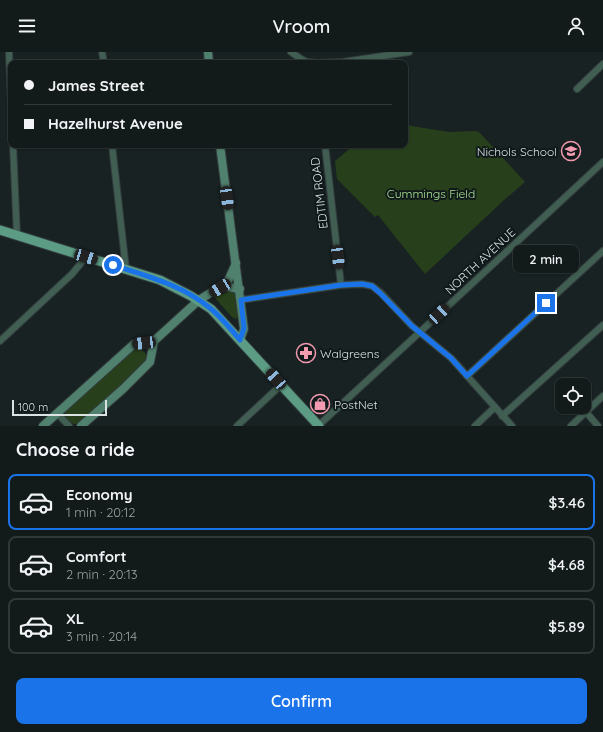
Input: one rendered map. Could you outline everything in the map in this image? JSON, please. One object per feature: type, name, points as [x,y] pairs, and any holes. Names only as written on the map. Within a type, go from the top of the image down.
[{"type":"main road","points":[[0,230],[160,280],[199,300],[211,309],[319,426]]},
{"type":"street","points":[[291,52],[302,60]]},
{"type":"street","points":[[356,60],[409,52]]},
{"type":"street","points":[[578,89],[603,64]]},
{"type":"street","points":[[13,148],[18,236]]},
{"type":"street","points":[[112,148],[126,269]]},
{"type":"street","points":[[220,148],[244,328],[240,340]]},
{"type":"street","name":"EDTIM ROAD","points":[[325,148],[341,285]]},
{"type":"street","name":"NORTH AVENUE","points":[[319,426],[603,162]]},
{"type":"street","points":[[467,376],[603,251]]},
{"type":"street","points":[[0,342],[72,274],[86,257]]},
{"type":"street","points":[[43,426],[134,344],[154,341],[199,300],[220,288],[228,281],[236,263]]},
{"type":"street","points":[[241,300],[341,285],[362,284],[372,286],[412,326],[451,358],[512,426]]},
{"type":"street","points":[[220,288],[228,287],[240,290]]},
{"type":"street","points":[[502,416],[603,325]]},
{"type":"street","points":[[81,426],[150,362],[154,341]]},
{"type":"street","points":[[237,426],[281,385]]},
{"type":"street","points":[[591,407],[603,396]]},
{"type":"street","points":[[475,426],[495,407]]},
{"type":"street","points":[[57,413],[69,426]]},
{"type":"street","points":[[571,426],[584,414]]},
{"type":"street","points":[[588,414],[598,426]]},
{"type":"green space","name":"Cummings Field","points":[[408,125],[449,132],[476,131],[480,133],[525,182],[425,274],[378,215],[375,217],[337,179],[335,161],[350,148],[408,148]]},
{"type":"green space","points":[[230,291],[235,292],[238,315],[236,319],[232,317],[215,298]]},
{"type":"green space","points":[[135,348],[141,349],[145,353],[147,358],[145,363],[79,423],[74,424],[69,421],[65,415],[66,409]]},
{"type":"place","name":"Nichols School","points":[[571,151]]},
{"type":"place","name":"Walgreens","points":[[306,353]]},
{"type":"place","name":"PostNet","points":[[320,404]]},
{"type":"route","points":[[113,265],[160,280],[199,300],[211,309],[240,340],[244,328],[241,300],[341,285],[362,284],[372,286],[412,326],[451,358],[467,376],[546,303]]}]
